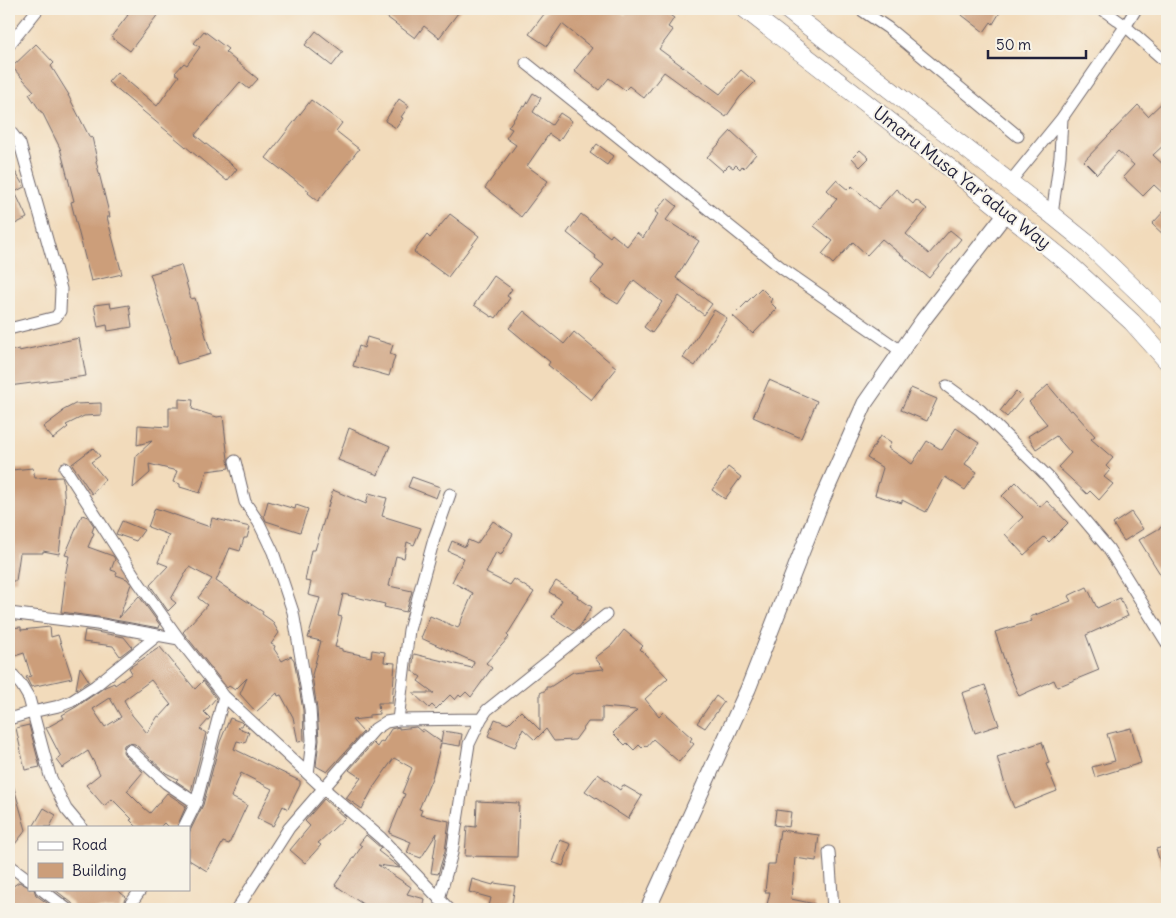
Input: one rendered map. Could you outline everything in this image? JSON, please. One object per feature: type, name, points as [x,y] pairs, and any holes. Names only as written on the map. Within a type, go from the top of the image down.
[{"type":"main road","name":"Umaru Musa Yar'adua Way","points":[[745,9],[955,172],[1069,264],[1132,322],[1167,361]]},
{"type":"main road","name":"Umaru Musa Yar'adua Way","points":[[786,9],[1088,244],[1167,320]]},
{"type":"main road","points":[[955,172],[970,152]]},
{"type":"street","points":[[9,44],[38,9]]},
{"type":"street","points":[[860,9],[888,28],[1018,136]]},
{"type":"street","points":[[1102,9],[1167,63]]},
{"type":"street","points":[[1010,182],[1062,118],[1136,9]]},
{"type":"street","points":[[526,63],[783,269],[901,351]]},
{"type":"street","points":[[1052,215],[1060,156],[1062,118]]},
{"type":"street","points":[[9,130],[20,144],[61,289],[60,311],[56,317],[9,328]]},
{"type":"street","points":[[648,909],[748,689],[822,500],[865,403],[929,312],[1006,213]]},
{"type":"street","points":[[947,386],[980,410],[1042,472],[1108,548],[1167,643]]},
{"type":"street","points":[[235,461],[245,502],[273,552],[293,612],[310,709],[312,740],[308,774]]},
{"type":"street","points":[[65,468],[139,584],[224,696],[323,788],[381,838],[449,909]]},
{"type":"street","points":[[398,720],[409,630],[434,538],[450,494]]},
{"type":"street","points":[[9,613],[97,624],[179,639]]},
{"type":"street","points":[[439,899],[452,853],[469,744],[481,719],[487,710],[606,615]]},
{"type":"street","points":[[9,719],[72,701],[95,686],[158,635]]},
{"type":"street","points":[[9,670],[25,692],[50,776],[66,809],[81,826]]},
{"type":"street","points":[[184,826],[196,803],[224,696]]},
{"type":"street","points":[[237,909],[288,828],[375,729],[386,722],[398,720],[481,719]]},
{"type":"street","points":[[130,750],[166,783],[196,803]]},
{"type":"street","points":[[829,852],[833,909]]},
{"type":"street","points":[[9,866],[28,879]]},
{"type":"street","points":[[42,890],[67,909]]},
{"type":"street","points":[[127,909],[140,890]]},
{"type":"building","points":[[120,9],[162,9],[130,51],[111,37],[128,15]]},
{"type":"building","points":[[376,9],[461,9],[439,38],[424,26],[415,38]]},
{"type":"building","points":[[548,9],[617,9],[625,15],[630,9],[661,9],[674,18],[668,27],[673,30],[659,49],[720,94],[741,70],[755,82],[740,97],[726,117],[664,72],[644,98],[629,86],[625,90],[609,78],[599,90],[574,71],[592,48],[562,24],[547,46],[529,34]]},
{"type":"building","points":[[954,9],[1002,9],[993,24],[991,22],[984,32]]},
{"type":"building","points":[[204,31],[228,49],[225,52],[258,79],[249,89],[240,82],[195,135],[237,169],[227,181],[108,82],[117,72],[157,106],[179,76],[175,73],[184,63],[187,65],[200,47],[194,43]]},
{"type":"building","points":[[316,31],[343,52],[332,66],[305,45]]},
{"type":"building","points":[[36,44],[54,63],[51,66],[69,95],[90,138],[92,137],[110,217],[107,217],[122,274],[91,281],[71,202],[74,201],[60,148],[42,112],[29,94],[34,91],[12,67]]},
{"type":"building","points":[[533,93],[541,98],[533,112],[552,125],[560,113],[572,121],[559,141],[549,134],[527,166],[548,181],[521,217],[485,188],[516,145],[506,138],[512,129],[508,127],[523,106],[525,107]]},
{"type":"building","points":[[1167,98],[1167,142],[1153,155],[1167,168],[1167,197],[1154,185],[1143,196],[1123,177],[1134,165],[1118,151],[1097,174],[1084,161],[1138,105],[1148,116]]},
{"type":"building","points":[[399,99],[409,106],[396,128],[385,121]]},
{"type":"building","points":[[311,100],[342,123],[336,131],[359,149],[318,201],[308,193],[309,191],[266,158]]},
{"type":"building","points":[[731,131],[756,154],[744,168],[742,166],[740,169],[736,165],[733,168],[729,165],[723,171],[707,157]]},
{"type":"building","points":[[597,144],[613,156],[607,165],[590,153]]},
{"type":"building","points":[[860,150],[869,158],[860,167],[852,158]]},
{"type":"building","points":[[9,161],[24,187],[15,192],[27,218],[9,227]]},
{"type":"building","points":[[836,180],[848,190],[852,186],[878,209],[896,189],[913,204],[916,200],[927,209],[906,234],[929,254],[950,230],[961,239],[929,278],[882,239],[867,255],[853,242],[833,264],[822,254],[833,241],[814,226],[837,199],[827,190]]},
{"type":"building","points":[[667,198],[677,206],[666,220],[699,241],[676,278],[712,304],[704,315],[679,296],[652,333],[644,327],[662,302],[634,280],[618,304],[600,293],[601,291],[590,282],[604,265],[595,258],[596,256],[567,233],[581,214],[610,237],[612,234],[627,246],[637,233],[643,238],[658,214],[655,212]]},
{"type":"building","points":[[1167,208],[1167,238],[1152,224]]},
{"type":"building","points":[[450,214],[479,236],[448,277],[414,252],[427,235],[430,238]]},
{"type":"building","points":[[181,265],[191,299],[195,298],[211,354],[177,364],[171,338],[150,274]]},
{"type":"building","points":[[494,276],[512,289],[507,296],[510,298],[496,318],[474,305]]},
{"type":"building","points":[[761,288],[772,299],[770,302],[777,309],[753,334],[733,316]]},
{"type":"building","points":[[110,303],[111,308],[129,305],[132,327],[108,331],[107,325],[98,327],[94,305]]},
{"type":"building","points":[[714,310],[727,318],[695,366],[683,358]]},
{"type":"building","points":[[524,311],[564,344],[574,332],[617,368],[591,400],[548,365],[550,362],[509,328]]},
{"type":"building","points":[[367,337],[393,345],[390,354],[395,356],[389,376],[353,366],[359,346],[364,348]]},
{"type":"building","points":[[79,338],[86,376],[9,386],[9,351],[19,349],[19,351]]},
{"type":"building","points":[[769,380],[817,401],[801,438],[753,417]]},
{"type":"building","points":[[1048,385],[1095,436],[1091,439],[1113,458],[1106,466],[1110,470],[1104,477],[1113,484],[1099,500],[1090,491],[1087,494],[1058,467],[1071,453],[1056,436],[1036,449],[1028,436],[1047,424],[1029,402]]},
{"type":"building","points":[[911,388],[937,399],[927,421],[901,410]]},
{"type":"building","points":[[1016,391],[1023,398],[1007,417],[1000,411]]},
{"type":"building","points":[[179,399],[193,400],[192,409],[217,417],[223,416],[229,468],[207,471],[200,493],[180,487],[180,484],[173,482],[177,471],[149,464],[150,473],[133,488],[136,456],[152,441],[137,445],[138,425],[169,427],[169,407],[179,407]]},
{"type":"building","points":[[101,403],[101,415],[84,416],[66,425],[68,427],[53,439],[43,427],[62,411],[75,404]]},
{"type":"building","points":[[349,428],[390,446],[378,475],[338,460]]},
{"type":"building","points":[[956,428],[979,443],[965,464],[977,472],[965,490],[945,477],[926,512],[902,500],[902,503],[875,495],[883,468],[867,458],[880,436],[891,443],[888,448],[912,464],[927,441],[942,450]]},
{"type":"building","points":[[93,448],[100,456],[91,462],[105,479],[92,494],[72,464]]},
{"type":"building","points":[[728,467],[741,477],[725,499],[712,490]]},
{"type":"building","points":[[33,468],[35,478],[62,477],[63,479],[65,505],[59,554],[43,551],[43,553],[20,553],[16,581],[9,581],[11,470]]},
{"type":"building","points":[[412,477],[440,487],[436,498],[408,487]]},
{"type":"building","points":[[1016,482],[1040,507],[1047,501],[1068,523],[1049,542],[1044,537],[1024,555],[1005,534],[1023,517],[1002,496]]},
{"type":"building","points":[[333,490],[366,504],[369,493],[387,498],[382,516],[421,528],[414,545],[407,542],[404,558],[396,556],[389,586],[412,591],[406,612],[384,607],[385,604],[343,594],[338,616],[342,617],[335,647],[342,649],[342,651],[371,657],[372,650],[385,652],[384,662],[395,663],[392,703],[378,703],[379,714],[369,715],[369,718],[352,720],[363,732],[327,772],[316,766],[319,740],[312,675],[321,641],[308,638],[320,598],[308,595],[311,582],[305,581],[311,550],[315,550]]},
{"type":"building","points":[[268,501],[295,509],[296,505],[308,509],[300,532],[266,521],[264,516]]},
{"type":"building","points":[[155,508],[210,527],[212,518],[250,527],[240,551],[230,548],[216,581],[263,612],[262,614],[272,621],[279,633],[271,644],[275,646],[274,649],[282,661],[291,656],[294,660],[303,710],[304,741],[298,742],[293,717],[281,695],[278,696],[277,693],[256,712],[240,694],[247,678],[235,690],[229,686],[227,688],[183,632],[207,605],[198,598],[212,579],[189,567],[171,599],[176,603],[168,611],[150,585],[168,566],[158,562],[169,535],[148,527]]},
{"type":"building","points":[[1131,512],[1143,529],[1124,541],[1113,524]]},
{"type":"building","points":[[82,515],[88,517],[94,526],[92,532],[94,533],[88,547],[113,556],[115,559],[111,570],[117,572],[116,575],[127,579],[131,584],[119,618],[139,596],[160,625],[159,628],[61,612],[69,556],[65,555]]},
{"type":"building","points":[[122,521],[144,530],[136,541],[116,534]]},
{"type":"building","points":[[493,521],[513,534],[501,555],[496,552],[486,573],[510,585],[514,579],[534,592],[507,635],[509,637],[486,663],[492,668],[471,697],[466,692],[461,697],[459,695],[455,700],[450,695],[436,709],[432,705],[429,708],[413,693],[434,693],[418,681],[421,677],[412,671],[414,654],[472,668],[474,662],[421,638],[430,616],[458,628],[473,593],[452,582],[464,558],[448,551],[452,541],[465,547],[468,540],[477,544]]},
{"type":"building","points":[[1167,524],[1167,585],[1139,540]]},
{"type":"building","points":[[556,581],[578,595],[577,597],[592,607],[580,626],[574,631],[552,617],[562,600],[549,592]]},
{"type":"building","points":[[1087,587],[1097,608],[1120,598],[1128,616],[1086,635],[1099,670],[1057,687],[1054,680],[1019,696],[995,632],[1032,621],[1030,617],[1071,601],[1068,596]]},
{"type":"building","points":[[21,627],[21,630],[50,627],[51,637],[58,635],[72,678],[31,687],[26,677],[31,676],[24,653],[9,658],[9,628]]},
{"type":"building","points":[[85,630],[124,637],[132,647],[120,656],[113,646],[83,642]]},
{"type":"building","points":[[624,630],[643,646],[640,649],[668,678],[645,699],[659,716],[663,712],[692,738],[690,741],[694,744],[679,762],[653,739],[646,747],[645,745],[642,748],[639,745],[634,750],[627,743],[625,745],[613,733],[637,710],[602,707],[602,722],[588,722],[575,740],[554,741],[546,729],[535,740],[523,729],[515,747],[488,736],[495,719],[508,724],[521,711],[540,730],[540,693],[546,690],[546,687],[550,687],[573,672],[604,669],[595,658],[612,645]]},
{"type":"building","points":[[160,647],[195,689],[203,681],[216,698],[204,712],[210,718],[200,729],[206,733],[191,791],[176,781],[178,779],[166,773],[135,744],[128,743],[124,745],[123,752],[125,755],[143,772],[127,791],[150,813],[167,793],[186,806],[177,826],[167,826],[164,823],[161,826],[136,826],[130,820],[132,819],[112,799],[104,806],[86,785],[100,774],[88,751],[62,768],[56,760],[61,757],[46,728],[64,718],[62,715],[105,687],[114,683],[115,685],[132,673],[129,668]],"holes":[[[151,680],[171,705],[160,717],[158,716],[147,733],[132,715],[124,700]],[[110,698],[121,717],[105,727],[93,709]]]},
{"type":"building","points":[[80,667],[89,681],[76,689]]},
{"type":"building","points":[[985,685],[999,725],[975,733],[962,693]]},
{"type":"building","points":[[716,696],[724,702],[705,728],[697,723]]},
{"type":"building","points":[[230,718],[241,722],[243,724],[238,728],[249,732],[245,743],[237,741],[234,749],[300,781],[300,785],[288,809],[283,806],[273,826],[257,818],[272,789],[241,773],[231,797],[247,805],[229,844],[223,842],[207,871],[190,861],[190,831],[203,805],[220,742]]},
{"type":"building","points":[[29,725],[40,767],[25,770],[16,728]]},
{"type":"building","points":[[399,727],[399,729],[416,727],[422,732],[423,729],[441,742],[443,731],[462,734],[460,746],[441,743],[432,778],[419,809],[422,810],[420,815],[449,821],[445,851],[438,874],[431,873],[437,833],[421,858],[407,853],[411,842],[389,833],[405,794],[402,793],[412,768],[394,758],[373,788],[362,809],[346,798],[361,778],[349,770],[373,743],[377,747],[381,741],[383,742],[391,729]]},
{"type":"building","points":[[1131,728],[1141,763],[1095,777],[1092,767],[1115,761],[1107,734]]},
{"type":"building","points":[[1042,742],[1049,763],[1046,764],[1057,791],[1014,808],[997,757]]},
{"type":"building","points":[[598,774],[620,790],[623,785],[642,796],[628,819],[585,791]]},
{"type":"building","points":[[9,781],[12,781],[26,830],[15,844],[9,838]]},
{"type":"building","points":[[324,799],[345,818],[318,843],[321,845],[305,863],[290,850],[310,826],[305,821]]},
{"type":"building","points":[[477,801],[519,803],[517,857],[465,856],[467,826],[476,827]]},
{"type":"building","points":[[44,808],[56,815],[50,826],[34,826]]},
{"type":"building","points":[[776,810],[791,812],[789,827],[774,825]]},
{"type":"building","points":[[780,830],[819,835],[816,861],[795,858],[791,899],[815,904],[815,909],[766,909],[770,892],[765,892],[768,864],[775,864]]},
{"type":"building","points":[[366,835],[381,848],[378,851],[400,868],[378,865],[411,887],[407,894],[425,899],[423,909],[361,909],[364,905],[335,885],[362,846],[359,844]]},
{"type":"building","points":[[560,840],[571,844],[563,866],[552,862]]},
{"type":"building","points":[[1167,846],[1167,877],[1165,877],[1156,849]]},
{"type":"building","points":[[472,879],[493,885],[494,883],[515,886],[511,909],[489,906],[491,898],[469,892]]},
{"type":"building","points":[[19,882],[28,886],[28,890],[34,890],[36,895],[55,909],[9,909],[9,889]]},
{"type":"building","points":[[55,890],[117,890],[126,897],[120,909],[74,909],[72,903]]}]
